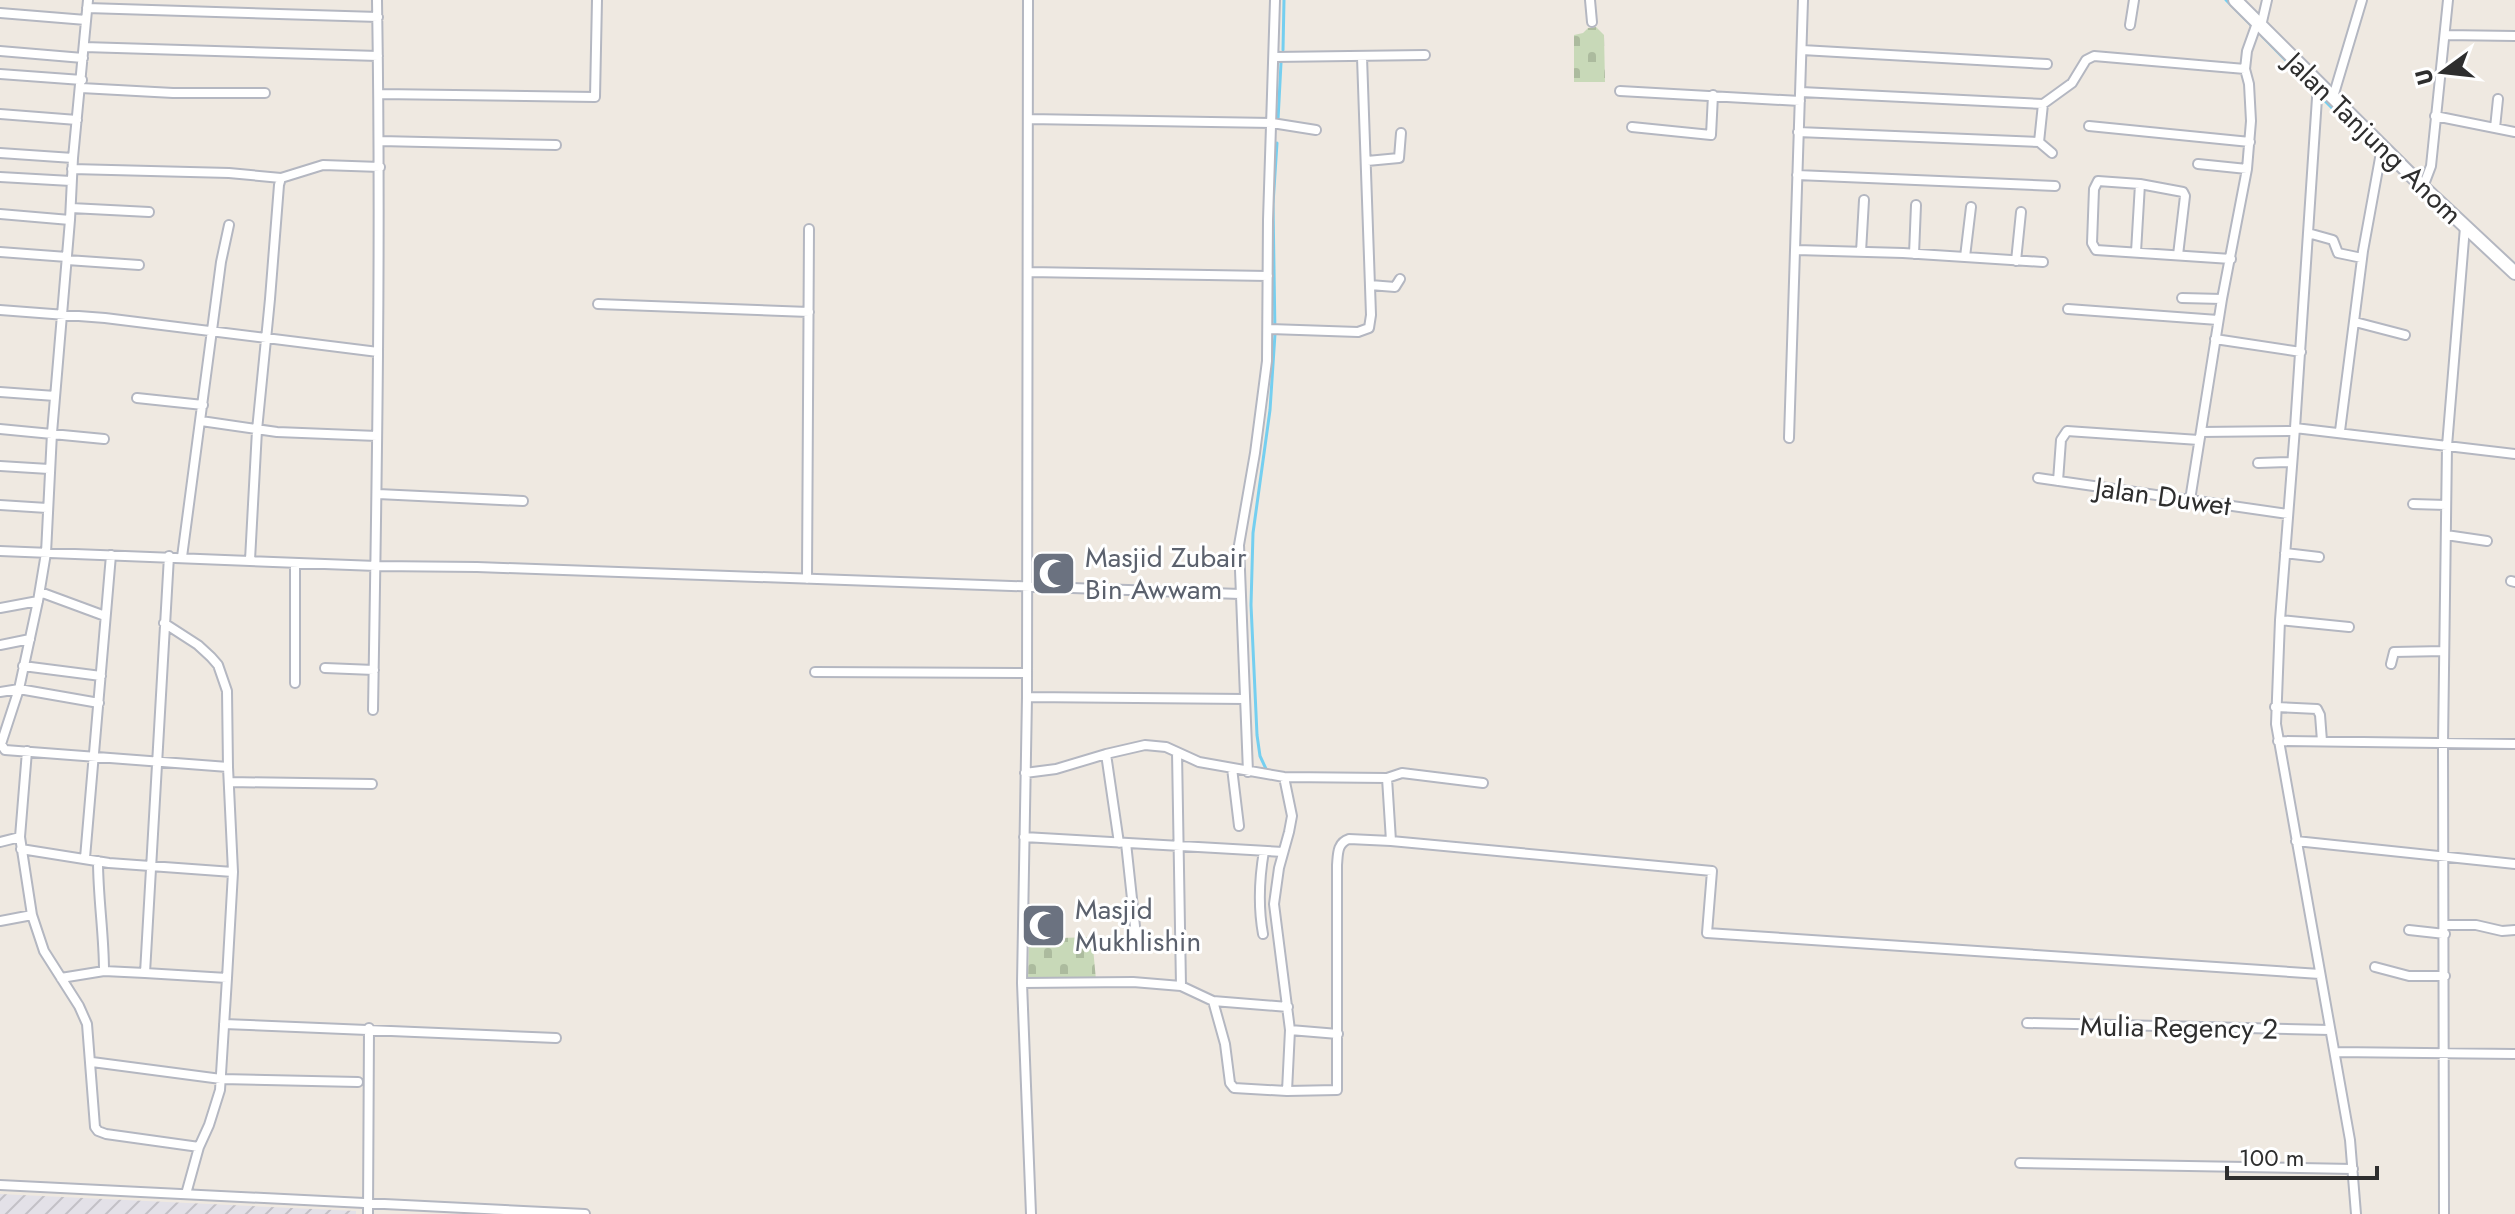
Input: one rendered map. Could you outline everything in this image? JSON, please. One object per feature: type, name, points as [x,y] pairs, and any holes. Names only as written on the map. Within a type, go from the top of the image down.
[{"type":"main road","name":"Jalan Tanjung Anom","points":[[2235,0],[2423,187],[2515,273]]},
{"type":"street","points":[[373,710],[380,167],[377,0]]},
{"type":"street","points":[[380,94],[595,97],[597,0]]},
{"type":"street","points":[[1028,0],[1028,587],[1022,983],[1031,1214]]},
{"type":"street","points":[[1248,772],[1239,545],[1273,329],[1268,276],[1275,0]]},
{"type":"street","points":[[1590,0],[1592,22]]},
{"type":"street","points":[[1789,438],[1803,0]]},
{"type":"street","points":[[2130,25],[2134,0]]},
{"type":"street","points":[[2190,500],[2218,320],[2247,169],[2250,142],[2249,89],[2245,69],[2247,51],[2267,0]]},
{"type":"street","points":[[2333,97],[2362,0]]},
{"type":"street","points":[[2423,187],[2431,166],[2448,0]]},
{"type":"street","points":[[228,767],[5,750],[1,744],[19,689],[46,553],[49,469],[71,181],[88,4],[378,17]]},
{"type":"street","points":[[0,13],[86,20]]},
{"type":"street","points":[[2445,35],[2515,36]]},
{"type":"street","points":[[84,47],[378,56]]},
{"type":"street","points":[[1802,50],[2047,64]]},
{"type":"street","points":[[0,51],[83,58]]},
{"type":"street","points":[[1274,57],[1425,55]]},
{"type":"street","points":[[1620,91],[2043,104],[2072,83],[2086,60],[2094,56],[2245,69]]},
{"type":"street","points":[[1273,329],[1358,332],[1366,331],[1370,325],[1362,57]]},
{"type":"street","points":[[0,74],[173,93],[265,93]]},
{"type":"street","points":[[2318,83],[2275,707],[2278,741],[2350,1140],[2356,1214]]},
{"type":"street","points":[[1632,127],[1711,135],[1713,95]]},
{"type":"street","points":[[2495,128],[2498,99]]},
{"type":"street","points":[[2039,142],[2043,104]]},
{"type":"street","points":[[0,114],[77,120]]},
{"type":"street","points":[[2435,116],[2515,132]]},
{"type":"street","points":[[1028,119],[1272,123],[1316,130]]},
{"type":"street","points":[[2089,126],[2250,142]]},
{"type":"street","points":[[1798,132],[2039,142],[2052,153]]},
{"type":"street","points":[[1367,161],[1399,158],[1401,133]]},
{"type":"street","points":[[380,141],[556,145]]},
{"type":"street","points":[[2340,431],[2362,258],[2382,147]]},
{"type":"street","points":[[0,153],[73,158]]},
{"type":"street","points":[[2198,164],[2247,169]]},
{"type":"street","points":[[72,169],[229,173],[281,178],[323,165],[380,167]]},
{"type":"street","points":[[1797,175],[2055,186]]},
{"type":"street","points":[[0,177],[71,181]]},
{"type":"street","points":[[250,560],[257,430],[281,178]]},
{"type":"street","points":[[2178,255],[2185,194],[2179,189],[2098,181],[2094,189],[2094,249],[2231,259]]},
{"type":"street","points":[[2136,252],[2140,184]]},
{"type":"street","points":[[1861,252],[1864,200]]},
{"type":"street","points":[[1914,254],[1916,205]]},
{"type":"street","points":[[1965,257],[1971,207]]},
{"type":"street","points":[[71,208],[149,212]]},
{"type":"street","points":[[2016,261],[2021,212]]},
{"type":"street","points":[[0,214],[70,220]]},
{"type":"street","points":[[182,557],[229,225]]},
{"type":"street","points":[[2444,1214],[2443,744],[2447,446],[2465,227]]},
{"type":"street","points":[[807,579],[809,229]]},
{"type":"street","points":[[2308,233],[2332,239],[2338,253],[2362,258]]},
{"type":"street","points":[[1796,250],[2043,262]]},
{"type":"street","points":[[0,252],[139,265]]},
{"type":"street","points":[[1028,272],[1268,276]]},
{"type":"street","points":[[1370,285],[1395,287],[1400,279]]},
{"type":"street","points":[[2182,298],[2222,299]]},
{"type":"street","points":[[598,304],[809,312]]},
{"type":"street","points":[[2068,309],[2218,320]]},
{"type":"street","points":[[0,310],[105,318],[378,352]]},
{"type":"street","points":[[2355,322],[2405,335]]},
{"type":"street","points":[[2215,339],[2301,352]]},
{"type":"street","points":[[0,392],[55,396]]},
{"type":"street","points":[[137,398],[203,405]]},
{"type":"street","points":[[201,421],[257,430],[377,436]]},
{"type":"street","points":[[0,429],[104,439]]},
{"type":"street","points":[[2058,481],[2061,440],[2067,431],[2200,436],[2295,429],[2340,431],[2515,454]]},
{"type":"street","points":[[2258,463],[2291,462]]},
{"type":"street","points":[[0,466],[49,469]]},
{"type":"street","name":"Jalan Duwet","points":[[2038,478],[2288,514]]},
{"type":"street","points":[[378,494],[523,501]]},
{"type":"street","points":[[2413,504],[2446,505]]},
{"type":"street","points":[[0,505],[47,508]]},
{"type":"street","points":[[2446,535],[2487,541]]},
{"type":"street","points":[[0,551],[1240,594]]},
{"type":"street","points":[[2285,553],[2319,557]]},
{"type":"street","points":[[85,858],[111,555]]},
{"type":"street","points":[[145,973],[169,556]]},
{"type":"street","points":[[295,563],[295,683]]},
{"type":"street","points":[[0,608],[39,597],[105,616]]},
{"type":"street","points":[[2280,620],[2349,627]]},
{"type":"street","points":[[164,623],[198,645],[218,665],[227,691],[233,872],[221,1079],[186,1194]]},
{"type":"street","points":[[0,645],[30,639]]},
{"type":"street","points":[[2391,664],[2394,652],[2444,651]]},
{"type":"street","points":[[23,666],[101,676]]},
{"type":"street","points":[[325,668],[374,670]]},
{"type":"street","points":[[815,672],[1026,673]]},
{"type":"street","points":[[0,692],[19,689],[99,703]]},
{"type":"street","points":[[1027,697],[1245,699]]},
{"type":"street","points":[[2275,707],[2317,709],[2322,741]]},
{"type":"street","points":[[2278,741],[2515,744]]},
{"type":"street","points":[[1025,773],[1056,769],[1145,745],[1166,747],[1199,762],[1284,777],[1387,778],[1402,773],[1483,783]]},
{"type":"street","points":[[27,751],[20,837],[32,915],[44,951],[87,1024],[92,1062],[93,1123],[98,1131],[199,1147]]},
{"type":"street","points":[[1177,752],[1181,986]]},
{"type":"street","points":[[1106,754],[1137,945]]},
{"type":"street","points":[[1232,768],[1239,826]]},
{"type":"street","points":[[1284,777],[1292,816],[1276,880],[1274,904],[1290,1030],[1287,1091]]},
{"type":"street","points":[[1387,778],[1391,841]]},
{"type":"street","points":[[229,782],[372,784]]},
{"type":"street","points":[[0,842],[20,837]]},
{"type":"street","points":[[1024,837],[1283,852]]},
{"type":"street","points":[[1213,1001],[1232,1086],[1240,1090],[1337,1090],[1339,848],[1349,839],[1712,871],[1707,933],[2320,974]]},
{"type":"street","points":[[2296,841],[2515,864]]},
{"type":"street","points":[[21,849],[98,861],[233,872]]},
{"type":"street","points":[[1263,934],[1259,880],[1264,851]]},
{"type":"street","points":[[98,861],[104,971]]},
{"type":"street","points":[[0,921],[32,915]]},
{"type":"street","points":[[2409,930],[2476,925],[2502,931],[2515,930]]},
{"type":"street","points":[[2375,967],[2409,976],[2445,976]]},
{"type":"street","points":[[61,978],[104,971],[227,978]]},
{"type":"street","points":[[1022,983],[1133,982],[1181,986],[1213,1001],[1288,1007]]},
{"type":"street","name":"Mulia Regency 2","points":[[2027,1023],[2330,1030]]},
{"type":"street","points":[[224,1024],[556,1038]]},
{"type":"street","points":[[368,1209],[369,1028]]},
{"type":"street","points":[[1290,1030],[1338,1034]]},
{"type":"street","points":[[2335,1052],[2515,1054]]},
{"type":"street","points":[[92,1062],[221,1079],[358,1082]]},
{"type":"street","points":[[2020,1163],[2353,1169]]},
{"type":"street","points":[[0,1185],[186,1194],[368,1209],[585,1214]]},
{"type":"shaded area","points":[[0,1194],[356,1211],[356,1214],[0,1214]]},
{"type":"green space","points":[[1596,27],[1604,35],[1605,82],[1574,82],[1574,35]]},
{"type":"green space","points":[[1092,937],[1096,980],[1028,980],[1029,939]]},
{"type":"waterway","points":[[1283,50],[1284,0]]},
{"type":"waterway","points":[[2226,0],[2252,26]]},
{"type":"waterway","points":[[2262,36],[2314,89]]},
{"type":"waterway","points":[[1278,120],[1281,63]]},
{"type":"waterway","points":[[2324,100],[2376,152]]},
{"type":"waterway","points":[[1267,771],[1260,756],[1257,735],[1251,605],[1253,533],[1270,410],[1275,334],[1273,204],[1277,143]]},
{"type":"place","name":"Masjid Zubair Bin Awwam","points":[[1054,573]]},
{"type":"place","name":"Masjid Mukhlishin","points":[[1044,925]]}]
